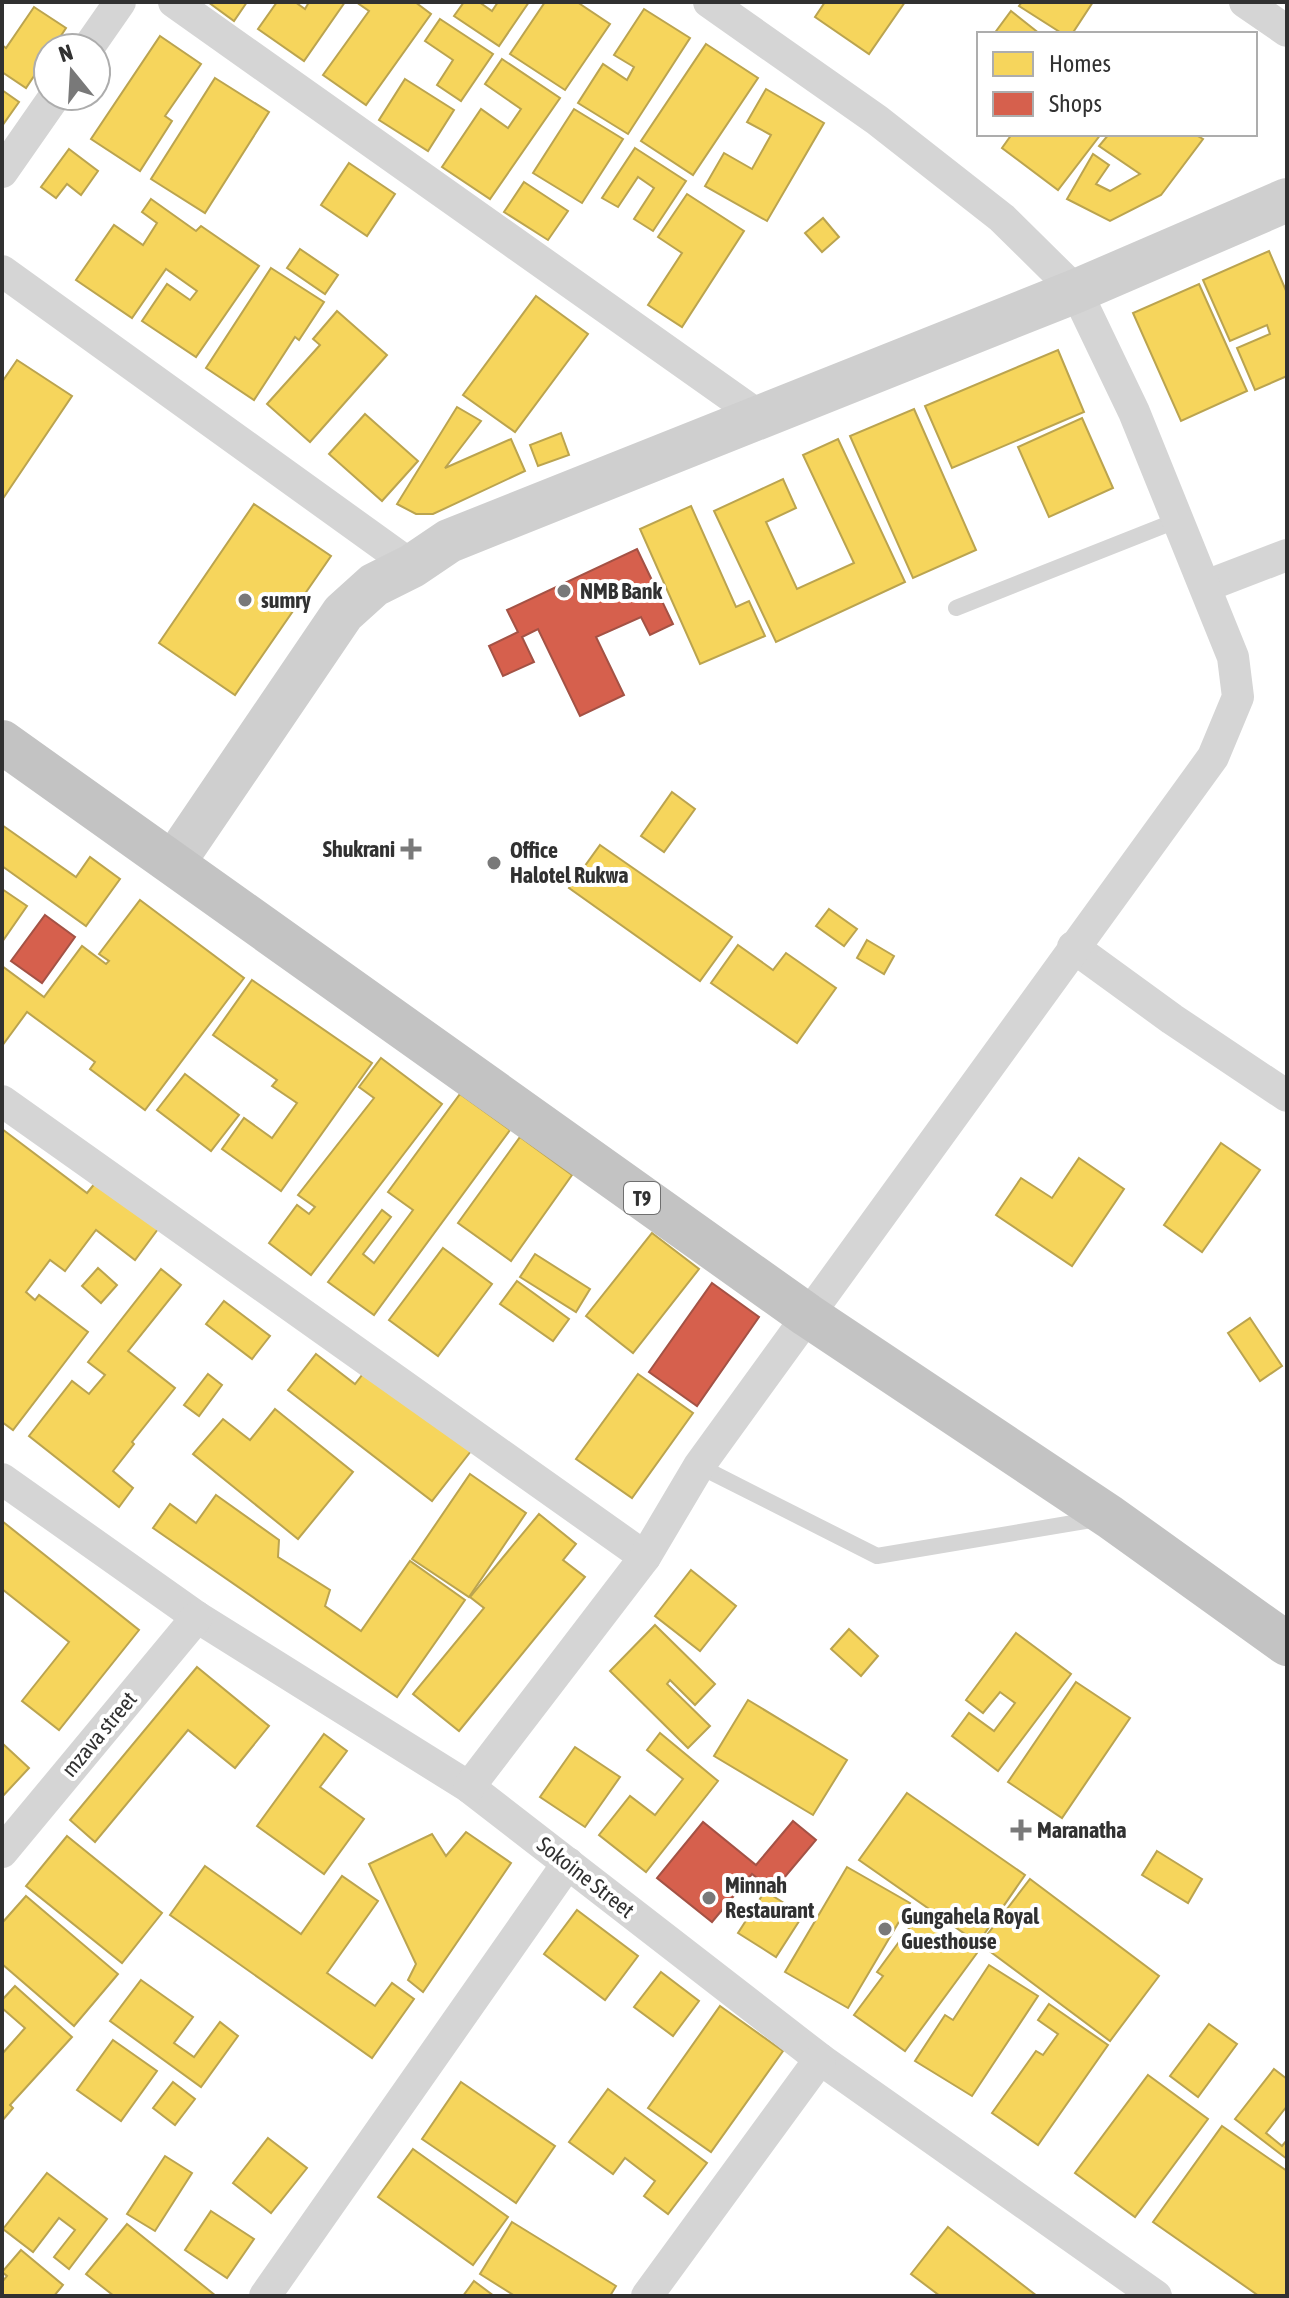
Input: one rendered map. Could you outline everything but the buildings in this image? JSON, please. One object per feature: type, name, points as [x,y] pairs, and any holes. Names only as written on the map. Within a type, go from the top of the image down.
[{"type":"highway","name":"T9","points":[[2,742],[807,1315],[1110,1517],[1287,1644]]},
{"type":"street","points":[[99,32],[120,2]]},
{"type":"street","points":[[174,2],[759,416]]},
{"type":"street","points":[[469,1787],[645,1557],[699,1466],[1213,757],[1238,697],[1233,657],[1206,586],[1109,356],[1076,291],[1002,218],[902,139],[709,2]]},
{"type":"street","points":[[1245,2],[1287,31]]},
{"type":"street","points":[[2,172],[44,112]]},
{"type":"street","points":[[174,862],[343,613],[374,585],[412,566],[449,541],[1076,291],[1287,200]]},
{"type":"street","points":[[2,271],[412,566]]},
{"type":"street","points":[[1206,586],[1287,555]]},
{"type":"street","points":[[1073,947],[1172,1019],[1287,1096]]},
{"type":"street","points":[[2,1101],[645,1557]]},
{"type":"street","name":"Sokoine Street","points":[[2,1479],[197,1617],[469,1787],[820,2059],[1156,2296]]},
{"type":"street","name":"mzava street","points":[[2,1852],[197,1617]]},
{"type":"street","points":[[265,2296],[568,1863]]},
{"type":"street","points":[[647,2296],[820,2059]]},
{"type":"lane","points":[[956,608],[1178,520]]},
{"type":"lane","points":[[699,1466],[877,1556],[1110,1517]]},
{"type":"place","name":"NMB Bank","points":[[564,591]]},
{"type":"place","name":"sumry","points":[[245,600]]},
{"type":"place","name":"Shukrani","points":[[411,849]]},
{"type":"place","name":"Office Halotel Rukwa","points":[[494,863]]},
{"type":"place","name":"Maranatha","points":[[1021,1830]]},
{"type":"place","name":"Minnah Restaurant","points":[[709,1898]]},
{"type":"place","name":"Gungahela Royal Guesthouse","points":[[885,1929]]}]
